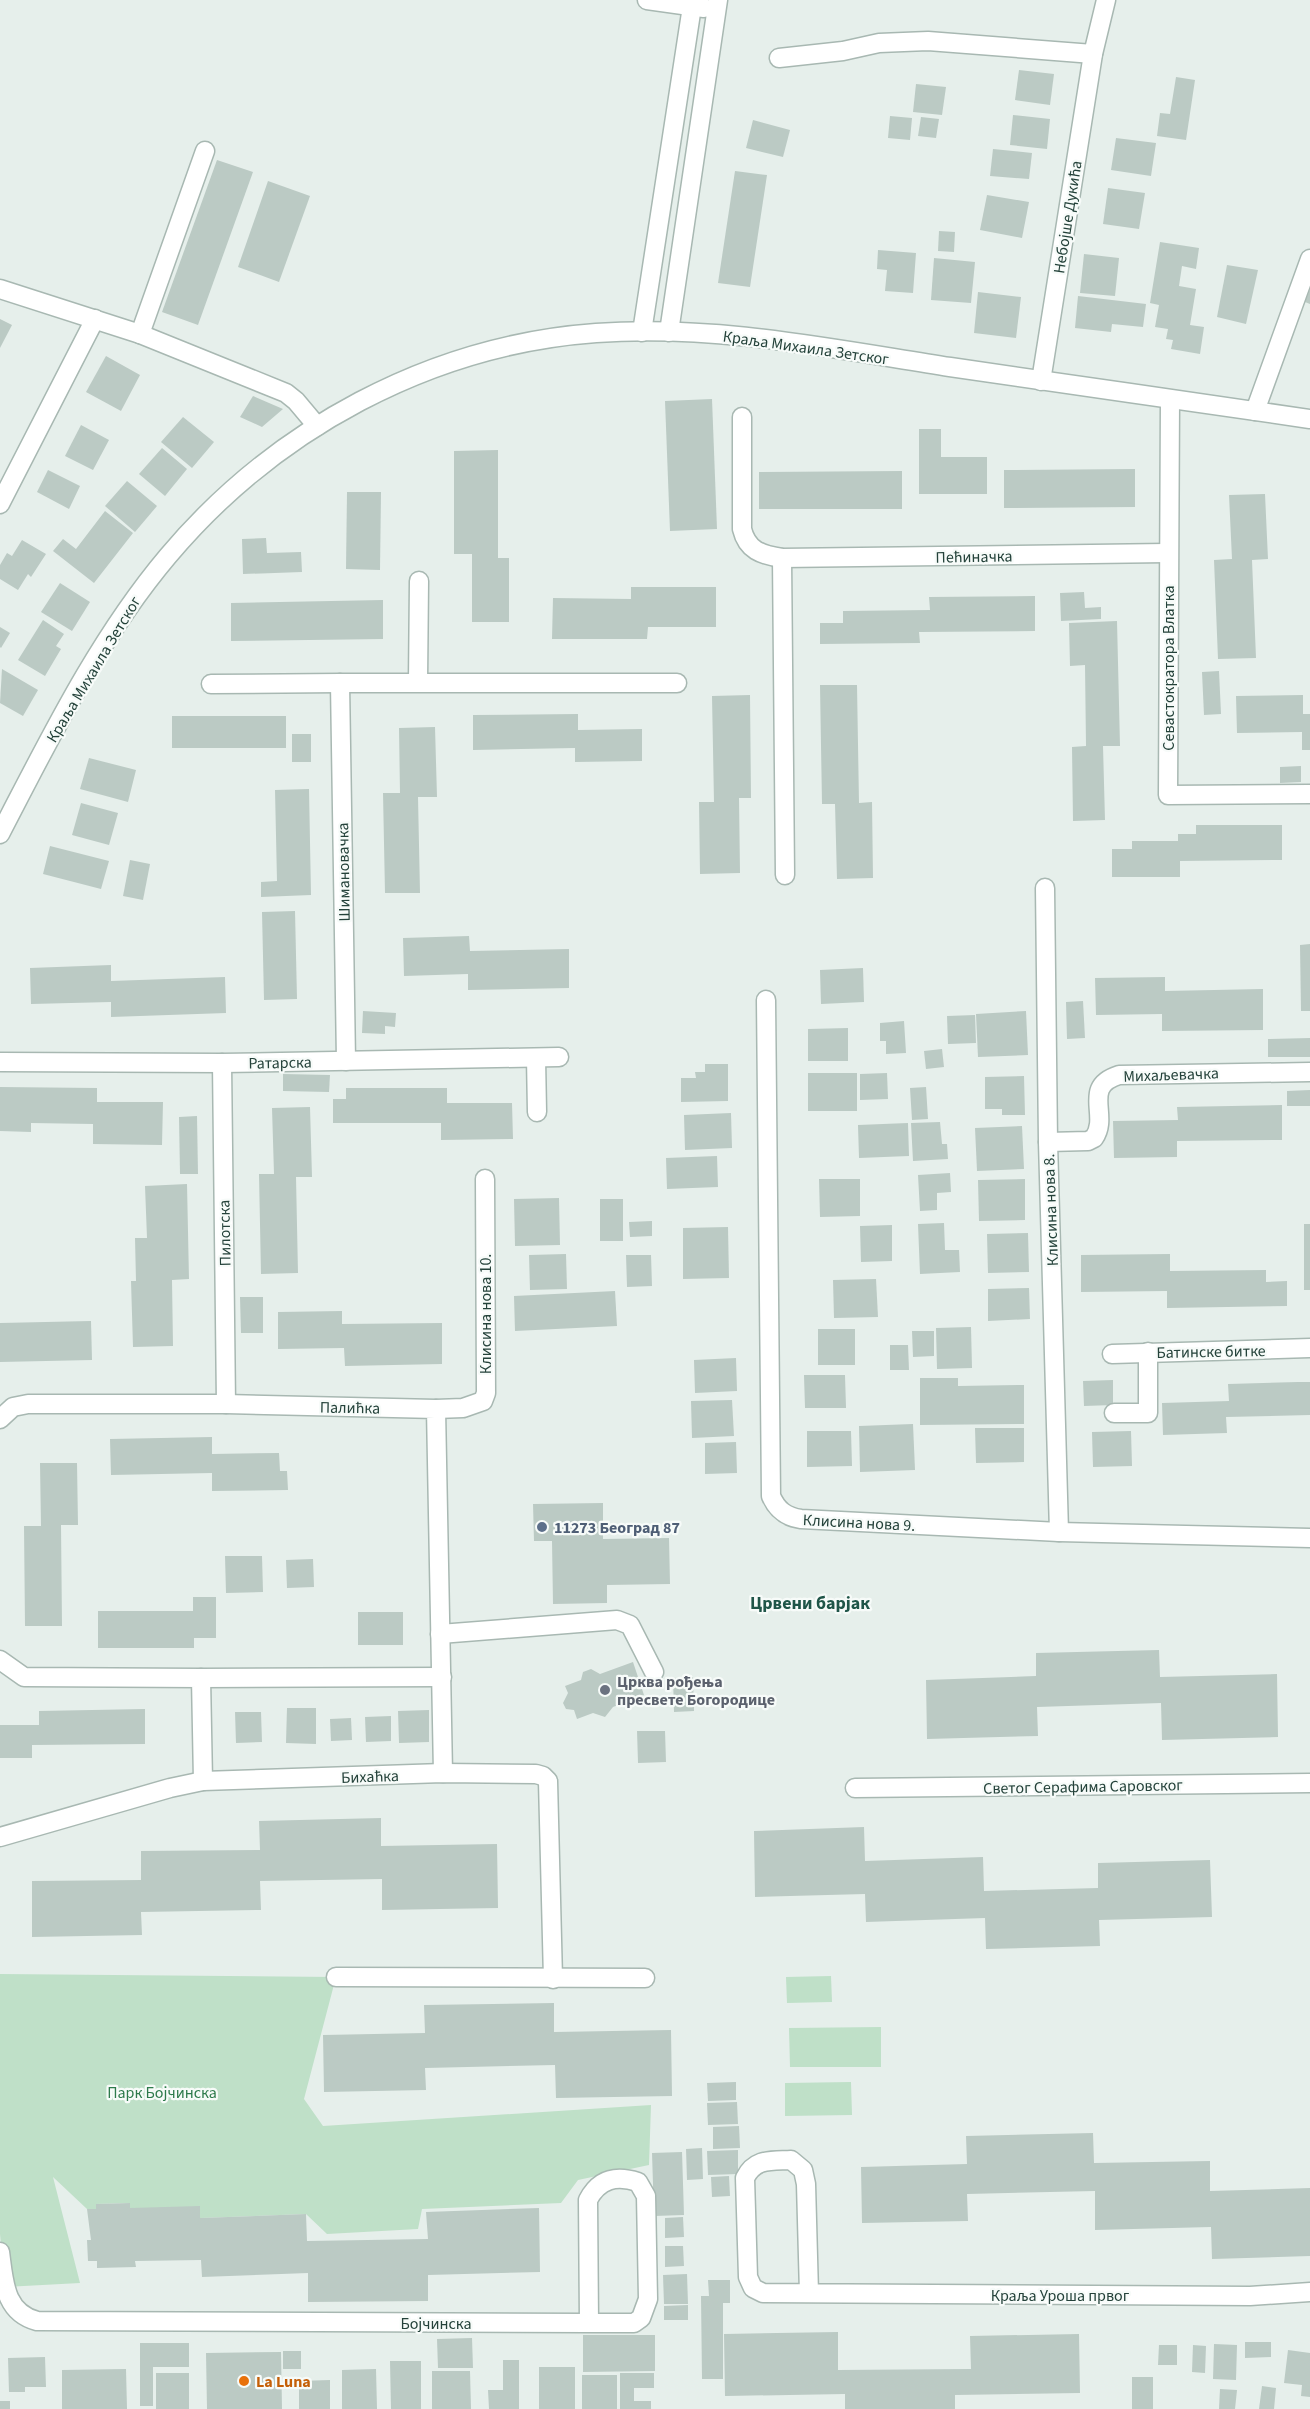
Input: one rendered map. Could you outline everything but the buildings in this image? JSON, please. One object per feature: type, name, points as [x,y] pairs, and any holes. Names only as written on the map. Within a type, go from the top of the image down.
[{"type":"street","points":[[646,0],[718,5],[669,332]]},
{"type":"street","name":"Небојше Дукића","points":[[1041,381],[1093,54],[1106,0]]},
{"type":"street","points":[[642,332],[693,3]]},
{"type":"street","points":[[779,58],[843,51],[879,43],[928,41],[1093,54]]},
{"type":"street","points":[[140,334],[205,151]]},
{"type":"street","points":[[1255,411],[1310,259]]},
{"type":"street","points":[[0,289],[140,334],[286,393],[296,401],[317,426]]},
{"type":"street","points":[[0,504],[95,319]]},
{"type":"street","name":"Краља Михаила Зетског","points":[[0,834],[73,696],[106,641],[149,579],[219,502],[260,466],[317,426],[400,381],[469,356],[573,335],[669,332],[730,335],[1310,419]]},
{"type":"street","name":"Севастократора Влатка","points":[[1170,400],[1167,553],[1168,795],[1310,794]]},
{"type":"street","name":"Пећиначка","points":[[742,417],[744,538],[759,554],[782,558],[1167,553]]},
{"type":"street","points":[[782,558],[785,874]]},
{"type":"street","points":[[418,581],[418,682]]},
{"type":"street","name":"Шимановачка","points":[[340,683],[345,1061]]},
{"type":"street","points":[[211,684],[677,683]]},
{"type":"street","name":"Клисина нова 8.","points":[[1045,888],[1048,1142],[1059,1532]]},
{"type":"street","name":"Клисина нова 9.","points":[[766,1000],[771,1496],[775,1505],[791,1518],[801,1519],[1059,1532],[1310,1538]]},
{"type":"street","name":"Ратарска","points":[[0,1062],[222,1063],[559,1057]]},
{"type":"street","points":[[536,1058],[537,1112]]},
{"type":"street","name":"Пилотска","points":[[222,1063],[226,1404]]},
{"type":"street","name":"Михаљевачка","points":[[1048,1142],[1088,1141],[1094,1138],[1098,1127],[1101,1086],[1105,1080],[1119,1075],[1310,1071]]},
{"type":"street","name":"Клисина нова 10.","points":[[436,1409],[475,1405],[483,1401],[486,1393],[485,1179]]},
{"type":"street","name":"Батинске битке","points":[[1112,1354],[1310,1348]]},
{"type":"street","points":[[1114,1413],[1148,1413],[1148,1352]]},
{"type":"street","name":"Палићка","points":[[0,1419],[12,1407],[28,1404],[226,1404],[436,1409]]},
{"type":"street","points":[[436,1409],[443,1773]]},
{"type":"street","points":[[440,1634],[617,1620],[630,1625],[654,1672]]},
{"type":"street","points":[[0,1660],[24,1677],[442,1677]]},
{"type":"street","points":[[201,1678],[203,1781]]},
{"type":"street","name":"Бихаћка","points":[[0,1837],[159,1791],[203,1781],[443,1773],[536,1774],[548,1781],[553,1979]]},
{"type":"street","name":"Светог Серафима Саровског","points":[[855,1788],[1310,1783]]},
{"type":"street","points":[[336,1977],[553,1979],[645,1977]]},
{"type":"street","name":"Краља Уроша првог","points":[[809,2293],[806,2184],[803,2170],[792,2160],[759,2161],[750,2169],[745,2178],[748,2277],[753,2288],[763,2293],[1261,2296],[1310,2292]]},
{"type":"street","name":"Бојчинска","points":[[0,2252],[8,2300],[18,2313],[37,2321],[589,2323],[634,2323],[641,2318],[648,2299],[646,2196],[638,2182],[609,2180],[595,2187],[588,2200],[589,2323]]},
{"type":"green space","name":"Парк Бојчинска","points":[[0,1974],[336,1977],[304,2099],[323,2126],[651,2105],[649,2165],[578,2180],[561,2203],[422,2209],[418,2229],[327,2234],[306,2214],[200,2218],[130,2208],[130,2203],[96,2204],[96,2209],[87,2209],[53,2177],[80,2283],[5,2287],[0,2234]]},
{"type":"green space","points":[[831,1976],[832,2002],[787,2003],[786,1977]]},
{"type":"green space","points":[[881,2027],[881,2067],[790,2067],[789,2028]]},
{"type":"green space","points":[[851,2082],[852,2115],[785,2116],[785,2083]]},
{"type":"place","name":"11273 Београд 87","points":[[542,1527]]},
{"type":"place","name":"Црква рођења пресвете Богородице","points":[[605,1690]]},
{"type":"place","name":"La Luna","points":[[244,2381]]},
{"type":"district","name":"Црвени барјак","points":[[810,1603]]}]
